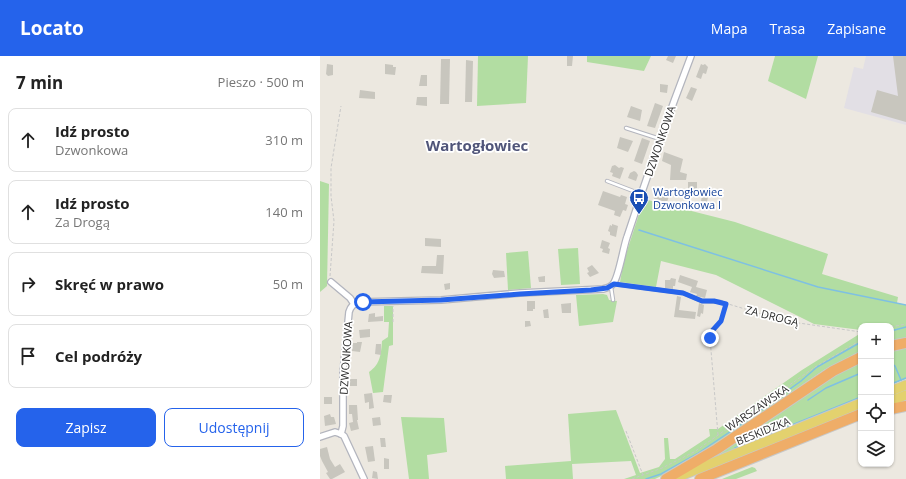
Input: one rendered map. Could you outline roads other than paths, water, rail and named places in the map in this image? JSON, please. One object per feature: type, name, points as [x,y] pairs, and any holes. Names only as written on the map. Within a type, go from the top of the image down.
[{"type":"highway","points":[[894,345],[906,343]]},
{"type":"highway","name":"WARSZAWSKA","points":[[666,479],[717,450],[833,370],[858,358]]},
{"type":"highway","points":[[894,408],[906,406]]},
{"type":"highway","name":"BESKIDZKA","points":[[700,479],[858,415]]},
{"type":"main road","points":[[894,390],[906,385]]},
{"type":"main road","points":[[894,401],[906,395]]},
{"type":"main road","name":"BESKIDZKA","points":[[673,479],[729,458],[858,404]]},
{"type":"street","name":"DZWONKOWA","points":[[612,285],[617,275],[625,242],[641,194],[691,56]]},
{"type":"street","points":[[331,282],[350,298],[354,304],[360,302],[457,299],[556,289],[603,289],[612,285]]},
{"type":"street","name":"DZWONKOWA","points":[[341,434],[343,426],[343,373],[350,312],[354,304]]},
{"type":"street","points":[[320,437],[335,432],[344,436],[364,479]]},
{"type":"lane","points":[[626,128],[660,139]]},
{"type":"lane","points":[[607,181],[641,194]]},
{"type":"lane","points":[[613,300],[612,285],[683,293],[702,301],[721,302]]},
{"type":"waterway","points":[[639,230],[818,287],[906,305]]},
{"type":"waterway","points":[[894,330],[906,327]]},
{"type":"waterway","points":[[646,479],[661,474],[697,454],[801,381],[817,367],[858,344]]},
{"type":"waterway","points":[[894,365],[901,380]]},
{"type":"waterway","points":[[808,400],[826,388],[858,374]]},
{"type":"waterway","points":[[894,383],[906,378]]},
{"type":"waterway","points":[[735,448],[858,398]]},
{"type":"place","name":"Wartogłowiec Dzwonkowa I","points":[[639,215]]},
{"type":"district","name":"Wartogłowiec","points":[[477,146]]}]
